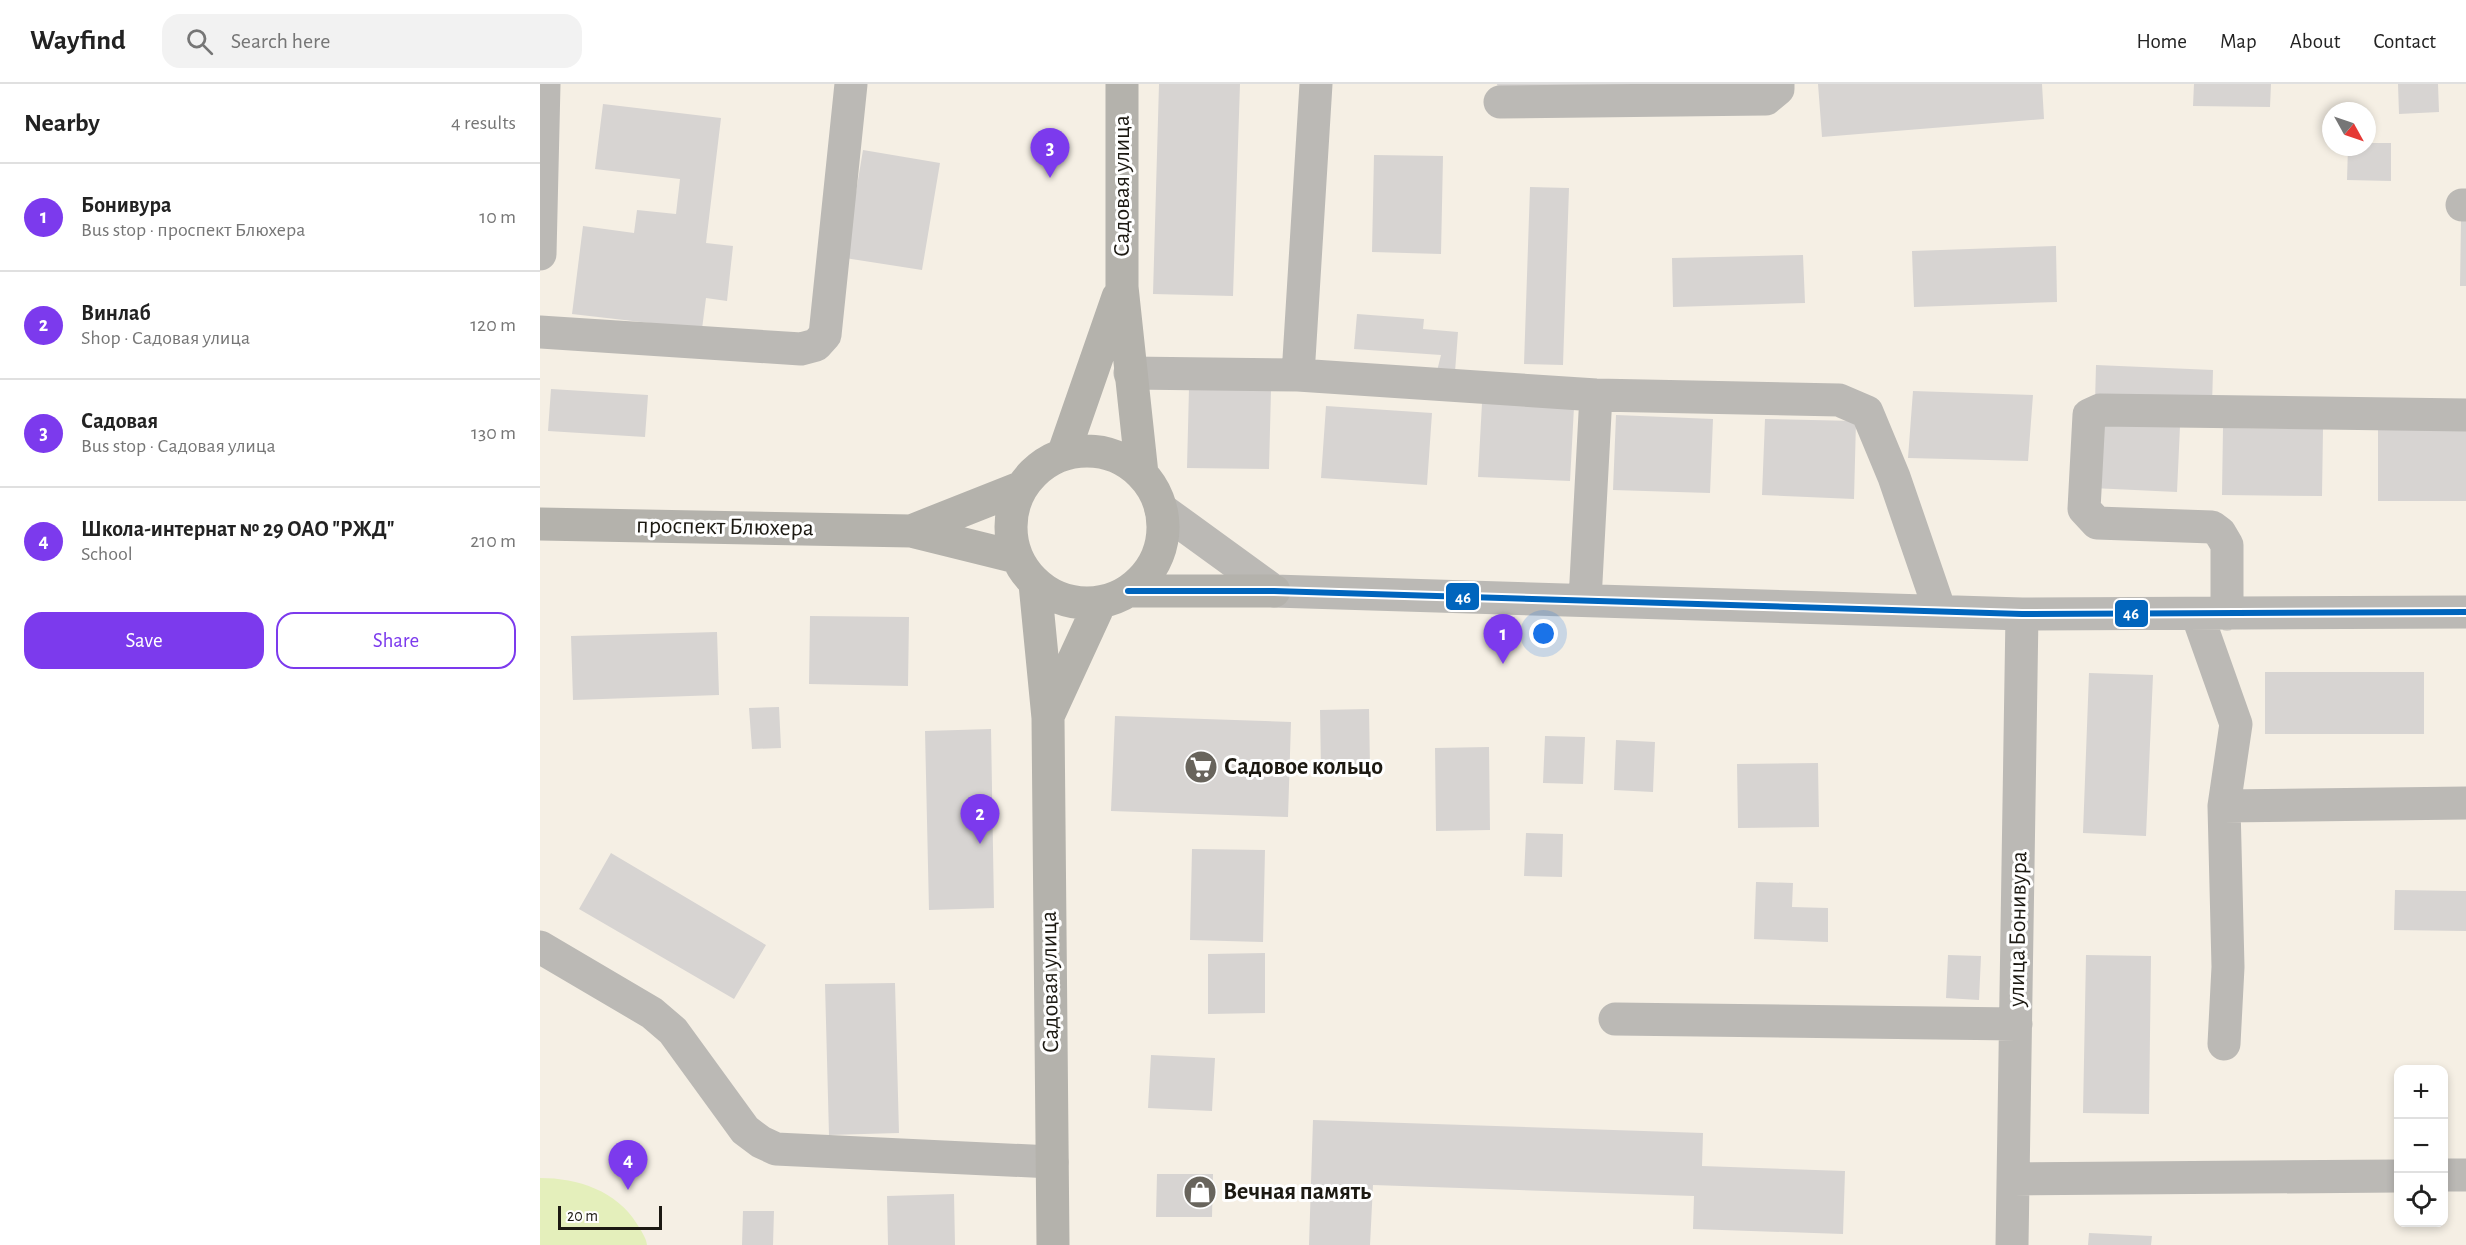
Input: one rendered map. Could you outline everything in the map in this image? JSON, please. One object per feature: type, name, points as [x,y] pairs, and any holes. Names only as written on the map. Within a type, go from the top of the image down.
[{"type":"main road","name":"Садовая улица","points":[[1122,84],[1122,287]]},
{"type":"main road","points":[[1122,287],[1142,474]]},
{"type":"main road","points":[[1063,454],[1122,287]]},
{"type":"main road","points":[[1048,718],[1114,597],[1145,576],[1158,555],[1163,532],[1161,509],[1154,490],[1142,474],[1125,461],[1105,453],[1084,451],[1063,454],[1039,467],[1022,487],[1012,509],[1010,533],[1016,557],[1024,572],[1035,584],[1055,597],[1072,602],[1114,597],[1274,591]]},
{"type":"main road","points":[[911,531],[1022,487]]},
{"type":"main road","name":"проспект Блюхера","points":[[540,524],[911,531]]},
{"type":"main road","points":[[911,531],[1016,557]]},
{"type":"main road","name":"Садовая улица","points":[[1035,584],[1048,718],[1053,1245]]},
{"type":"street","points":[[540,254],[544,84]]},
{"type":"street","points":[[540,332],[801,349],[816,345],[825,335],[851,84]]},
{"type":"street","points":[[1298,375],[1316,84]]},
{"type":"street","points":[[1500,102],[1766,99],[1778,89],[1778,84]]},
{"type":"street","points":[[1130,373],[1298,375],[1596,395],[1839,400],[1867,412],[1894,477],[1940,611]]},
{"type":"street","points":[[1585,600],[1596,395]]},
{"type":"street","points":[[2224,1044],[2228,967],[2224,806],[2236,724],[2212,614],[2228,545],[2220,533],[2212,527],[2097,524],[2090,518],[2084,509],[2089,416],[2100,410],[2466,415]]},
{"type":"street","points":[[1161,509],[1274,591],[2022,614],[2466,612]]},
{"type":"street","name":"улица Бонивура","points":[[2012,1245],[2022,614]]},
{"type":"street","points":[[2224,806],[2466,803]]},
{"type":"street","points":[[540,947],[652,1013],[674,1031],[745,1130],[761,1142],[776,1149],[1052,1162]]},
{"type":"street","points":[[1615,1020],[2016,1024]]},
{"type":"street","points":[[2448,1175],[2466,1175]]},
{"type":"street","points":[[2014,1179],[2394,1176]]},
{"type":"green space","points":[[540,1178],[582,1184],[608,1195],[629,1213],[646,1239],[647,1245],[540,1245]]},
{"type":"building","points":[[1159,84],[1240,84],[1233,296],[1153,294]]},
{"type":"building","points":[[1497,84],[1656,84],[1498,88]]},
{"type":"building","points":[[1818,84],[2042,84],[2044,119],[1822,137]]},
{"type":"building","points":[[2194,84],[2271,84],[2270,107],[2193,106]]},
{"type":"building","points":[[2398,84],[2438,84],[2439,112],[2399,114]]},
{"type":"building","points":[[603,104],[721,118],[706,243],[733,246],[727,301],[706,298],[702,329],[572,314],[583,226],[634,233],[637,210],[676,214],[680,179],[595,169]]},
{"type":"building","points":[[2376,143],[2391,143],[2391,181],[2347,180],[2348,156],[2376,156]]},
{"type":"building","points":[[863,150],[940,163],[922,270],[845,258]]},
{"type":"building","points":[[1374,155],[1443,156],[1441,254],[1372,252]]},
{"type":"building","points":[[1530,187],[1569,188],[1563,365],[1524,364]]},
{"type":"building","points":[[2461,221],[2466,221],[2466,286],[2460,286]]},
{"type":"building","points":[[2056,246],[2057,302],[1914,307],[1912,251]]},
{"type":"building","points":[[1803,255],[1805,303],[1673,307],[1672,258]]},
{"type":"building","points":[[1357,314],[1424,319],[1423,329],[1458,332],[1455,372],[1437,371],[1441,355],[1354,349]]},
{"type":"building","points":[[2096,365],[2213,370],[2212,405],[2095,402]]},
{"type":"building","points":[[1189,388],[1271,390],[1269,469],[1187,468]]},
{"type":"building","points":[[551,389],[648,395],[645,437],[548,431]]},
{"type":"building","points":[[1913,391],[2033,395],[2028,461],[1908,458]]},
{"type":"building","points":[[1482,403],[1574,407],[1570,481],[1478,477]]},
{"type":"building","points":[[1326,406],[1432,413],[1427,485],[1321,478]]},
{"type":"building","points":[[1616,415],[1713,419],[1710,493],[1613,490]]},
{"type":"building","points":[[1765,419],[1856,421],[1854,499],[1762,495]]},
{"type":"building","points":[[2095,423],[2180,426],[2177,492],[2092,488]]},
{"type":"building","points":[[2223,428],[2323,429],[2322,496],[2222,495]]},
{"type":"building","points":[[2378,429],[2466,429],[2466,501],[2378,501]]},
{"type":"building","points":[[810,616],[909,617],[908,686],[809,684]]},
{"type":"building","points":[[717,632],[719,695],[573,700],[571,636]]},
{"type":"building","points":[[2265,672],[2424,672],[2424,734],[2265,734]]},
{"type":"building","points":[[2089,673],[2153,675],[2146,836],[2083,833]]},
{"type":"building","points":[[779,707],[781,748],[752,749],[749,708]]},
{"type":"building","points":[[1369,709],[1370,768],[1321,768],[1320,710]]},
{"type":"building","name":"Садовое кольцо","points":[[1115,716],[1291,722],[1288,817],[1111,811]]},
{"type":"building","points":[[991,729],[994,908],[929,910],[925,731]]},
{"type":"building","points":[[1545,736],[1585,737],[1583,784],[1543,783]]},
{"type":"building","points":[[1616,740],[1655,742],[1653,792],[1614,790]]},
{"type":"building","points":[[1489,747],[1490,830],[1436,831],[1435,748]]},
{"type":"building","points":[[1818,763],[1819,827],[1738,828],[1737,764]]},
{"type":"building","points":[[1526,833],[1563,834],[1562,877],[1524,876]]},
{"type":"building","points":[[1192,849],[1265,850],[1263,942],[1190,940]]},
{"type":"building","points":[[611,853],[766,945],[734,999],[579,909]]},
{"type":"building","points":[[1756,882],[1793,883],[1792,907],[1828,908],[1828,942],[1754,939]]},
{"type":"building","points":[[2395,890],[2466,891],[2466,931],[2394,930]]},
{"type":"building","points":[[1265,953],[1265,1013],[1208,1014],[1208,954]]},
{"type":"building","points":[[1948,955],[1981,956],[1979,1000],[1946,998]]},
{"type":"building","points":[[2086,955],[2151,956],[2149,1114],[2083,1113]]},
{"type":"building","points":[[895,983],[899,1133],[829,1135],[825,984]]},
{"type":"building","points":[[1151,1055],[1215,1058],[1212,1111],[1148,1108]]},
{"type":"building","points":[[1313,1120],[1703,1133],[1702,1166],[1845,1171],[1843,1234],[1693,1229],[1694,1196],[1373,1185],[1370,1245],[1309,1245]]},
{"type":"building","points":[[1157,1174],[1213,1174],[1212,1217],[1156,1217]]},
{"type":"building","points":[[954,1194],[955,1245],[888,1245],[887,1196]]},
{"type":"building","points":[[743,1211],[774,1211],[773,1245],[742,1245]]},
{"type":"building","points":[[2089,1233],[2152,1236],[2151,1245],[2088,1245]]},
{"type":"transit line","name":"46","points":[[1128,591],[1274,591],[2022,614],[2466,612]]},
{"type":"place","name":"Садовая","points":[[1050,178]]},
{"type":"place","name":"Бонивура","points":[[1503,664]]},
{"type":"place","name":"Садовое кольцо","points":[[1201,767]]},
{"type":"place","name":"Винлаб","points":[[980,844]]},
{"type":"place","name":"Школа-интернат № 29 ОАО \"РЖД\"","points":[[628,1190]]},
{"type":"place","name":"Вечная память","points":[[1200,1192]]}]
